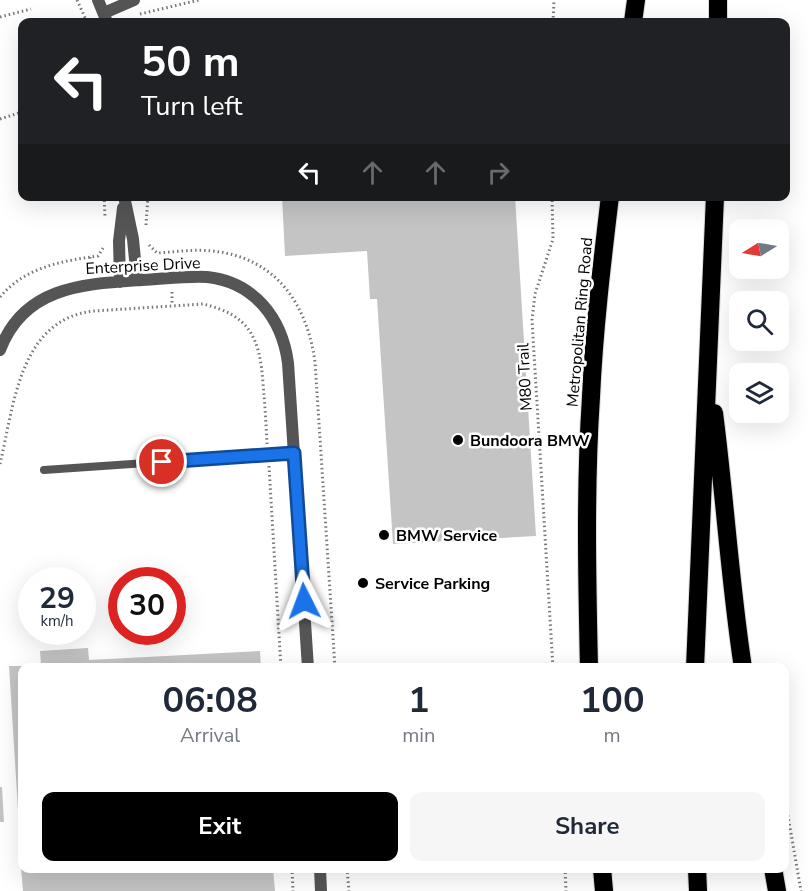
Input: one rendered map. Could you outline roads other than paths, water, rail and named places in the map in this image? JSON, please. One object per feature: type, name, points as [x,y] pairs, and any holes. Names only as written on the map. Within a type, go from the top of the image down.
[{"type":"highway","points":[[634,18],[636,0]]},
{"type":"highway","points":[[718,0],[718,18]]},
{"type":"highway","name":"Metropolitan Ring Road","points":[[590,663],[589,432],[610,201]]},
{"type":"highway","points":[[695,663],[715,201]]},
{"type":"highway","points":[[708,364],[722,471],[732,596],[742,663]]},
{"type":"highway","points":[[602,873],[604,891]]},
{"type":"highway","points":[[697,873],[698,891]]},
{"type":"highway","points":[[774,873],[777,891]]},
{"type":"street","points":[[98,0],[105,18],[134,0]]},
{"type":"street","points":[[120,282],[120,241],[124,201]]},
{"type":"street","points":[[125,201],[133,239],[137,280]]},
{"type":"street","name":"Enterprise Drive","points":[[0,350],[11,327],[22,314],[44,297],[72,287],[137,280],[193,277],[218,279],[244,289],[266,307],[274,318],[285,344],[308,663]]},
{"type":"street","points":[[320,873],[321,891]]},
{"type":"lane","points":[[44,470],[294,453]]},
{"type":"place","name":"Bundoora BMW","points":[[458,440]]},
{"type":"place","name":"BMW Service","points":[[384,535]]},
{"type":"place","name":"Service Parking","points":[[363,583]]}]
